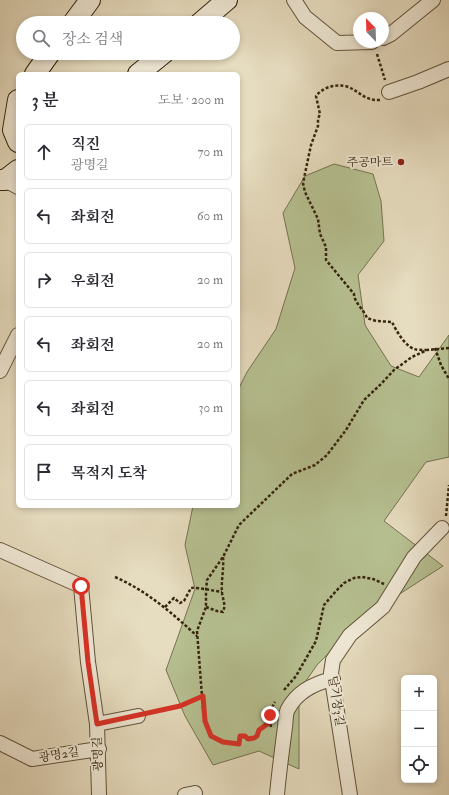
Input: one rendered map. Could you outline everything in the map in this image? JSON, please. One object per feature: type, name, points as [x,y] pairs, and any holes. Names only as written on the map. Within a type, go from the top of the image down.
[{"type":"main road","points":[[78,16],[90,0]]},
{"type":"main road","points":[[208,16],[227,0]]},
{"type":"main road","points":[[36,72],[45,60]]},
{"type":"main road","points":[[140,72],[155,60]]},
{"type":"main road","points":[[0,123],[16,102]]},
{"type":"main road","points":[[16,111],[13,130],[16,137]]},
{"type":"street","points":[[294,0],[305,17],[337,43],[353,43]]},
{"type":"street","points":[[389,35],[433,0]]},
{"type":"street","points":[[389,92],[449,69]]},
{"type":"street","points":[[0,371],[16,339]]},
{"type":"street","name":"달기장3길","points":[[350,795],[331,673],[333,660],[350,634],[383,608],[414,557],[442,528]]},
{"type":"street","name":"광명길","points":[[0,550],[81,586],[88,662],[97,724],[100,795]]},
{"type":"street","points":[[277,795],[279,765],[287,710],[296,698],[308,689],[322,681],[333,679]]},
{"type":"street","points":[[97,724],[138,716]]},
{"type":"street","name":"광명2길","points":[[0,743],[32,759],[98,749]]},
{"type":"path","points":[[378,48],[389,92],[379,100],[364,98],[345,86],[327,87],[320,91],[316,96],[320,114],[318,126],[311,145],[304,183],[305,192],[318,219],[320,234],[326,246],[326,260],[354,294],[354,298],[365,311],[368,318],[376,321],[392,322],[408,344],[413,348],[427,350]]},
{"type":"path","points":[[435,348],[441,365],[449,379]]},
{"type":"path","points":[[270,722],[259,730],[257,736],[254,738],[248,739],[245,736],[240,736],[239,744],[217,740],[211,736],[203,709],[198,636],[200,622],[206,607],[207,580],[223,557],[239,525],[292,474],[315,465],[327,455],[346,430],[364,400],[394,370],[412,357],[427,350],[435,348],[449,348]]},
{"type":"path","points":[[442,528],[446,516],[449,485]]},
{"type":"path","points":[[206,607],[223,612],[225,606],[222,592],[224,565],[223,557]]},
{"type":"path","points":[[115,577],[130,584],[165,607],[198,636]]},
{"type":"path","points":[[281,694],[296,676],[316,641],[324,605],[344,583],[354,578],[362,577],[373,579],[394,589]]},
{"type":"path","points":[[165,607],[174,598],[180,603],[184,602],[191,588],[196,587],[206,591],[222,592]]},
{"type":"path","points":[[138,716],[180,706],[203,696]]},
{"type":"path","points":[[272,730],[270,722],[271,711],[276,701]]},
{"type":"green space","points":[[334,164],[373,174],[381,201],[384,241],[358,275],[365,325],[391,366],[419,377],[449,335],[449,457],[426,462],[384,521],[443,566],[364,617],[317,665],[299,691],[299,769],[259,751],[213,765],[185,716],[166,670],[195,589],[185,545],[193,508],[240,508],[240,386],[247,372],[276,329],[295,268],[283,213],[305,176]]},
{"type":"place","name":"주공마트","points":[[401,162]]},
{"type":"route","points":[[81,586],[88,662],[97,724],[180,706],[203,696],[205,721],[211,736],[223,742],[239,744],[240,736],[245,736],[248,739],[257,736],[259,730],[270,722],[270,715]]}]
